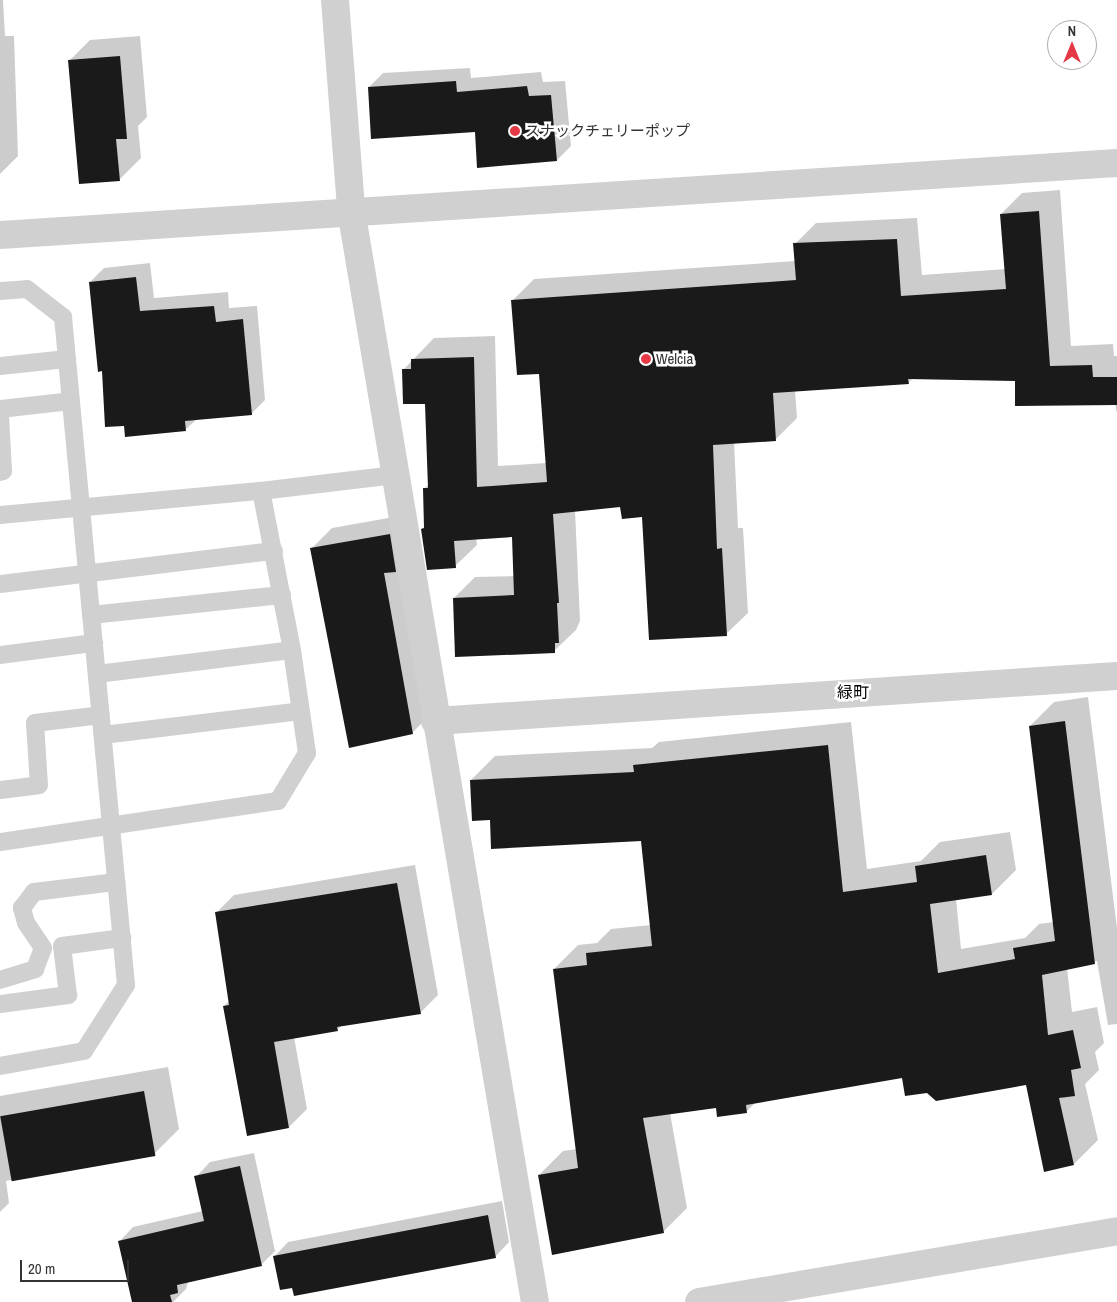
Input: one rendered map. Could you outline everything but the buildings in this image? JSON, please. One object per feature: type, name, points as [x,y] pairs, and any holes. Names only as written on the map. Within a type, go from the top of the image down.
[{"type":"street","points":[[335,0],[351,210],[535,1302]]},
{"type":"street","points":[[0,235],[351,210],[1117,163]]},
{"type":"street","points":[[436,721],[1117,676]]},
{"type":"street","points":[[699,1302],[1117,1231]]},
{"type":"lane","points":[[0,291],[27,289],[63,317],[126,985],[84,1051],[0,1066]]},
{"type":"lane","points":[[0,366],[67,359]]},
{"type":"lane","points":[[0,408],[71,401]]},
{"type":"lane","points":[[0,415],[0,472]]},
{"type":"lane","points":[[0,514],[261,492],[395,474]]},
{"type":"lane","points":[[0,842],[278,801],[307,753],[292,650],[261,492]]},
{"type":"lane","points":[[0,584],[274,551]]},
{"type":"lane","points":[[91,615],[282,595]]},
{"type":"lane","points":[[0,655],[94,643]]},
{"type":"lane","points":[[97,674],[292,650]]},
{"type":"lane","points":[[103,735],[301,711]]},
{"type":"lane","points":[[0,790],[39,785],[35,723],[101,715]]},
{"type":"lane","points":[[0,980],[35,969],[43,948],[26,923],[22,908],[34,892],[116,882]]},
{"type":"lane","points":[[0,1004],[68,995],[62,946],[122,938]]},
{"type":"place","name":"スナックチェリーポップ","points":[[515,131]]},
{"type":"place","name":"Welcia","points":[[646,359]]},
{"type":"district","name":"緑町","points":[[853,692]]}]
